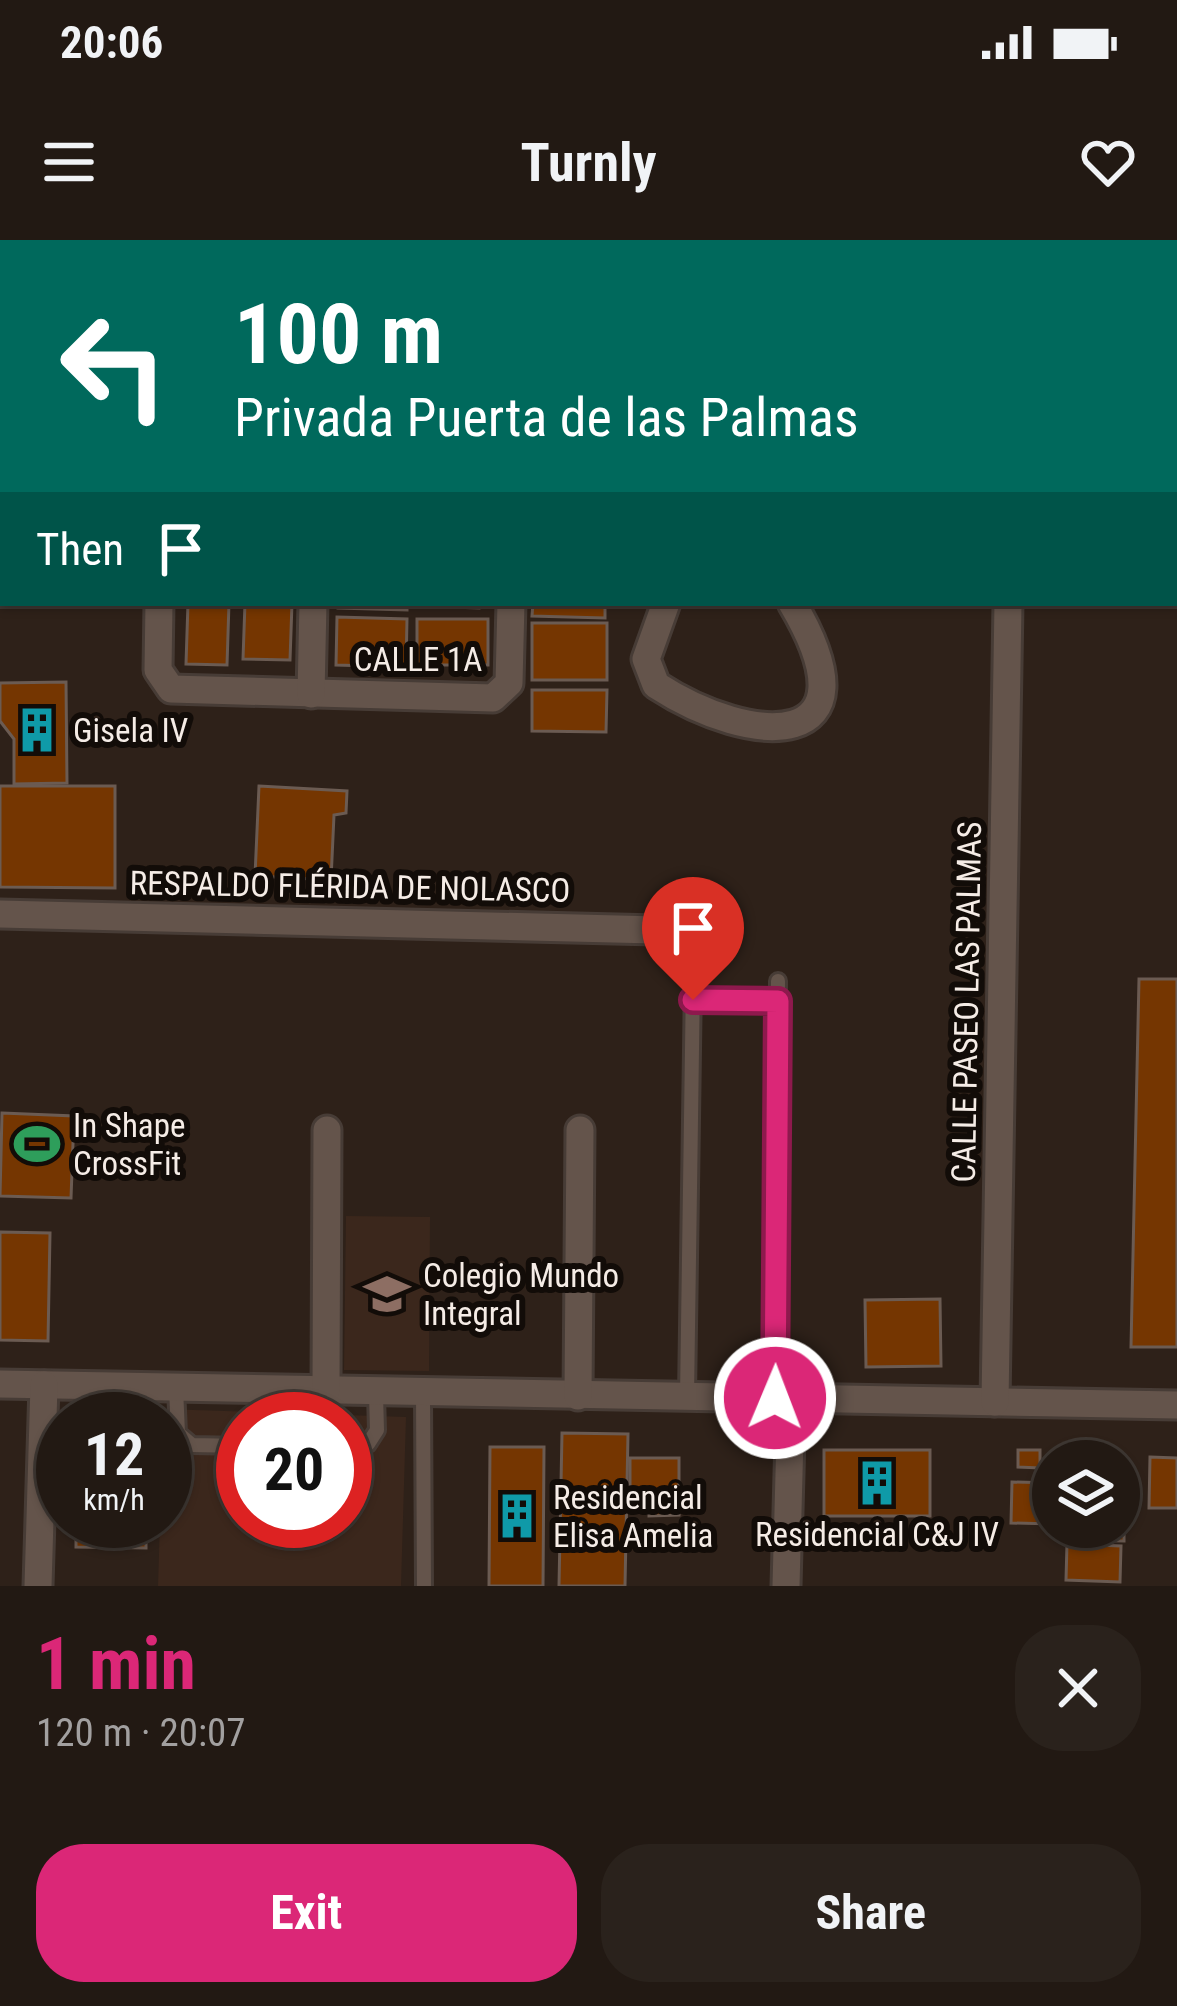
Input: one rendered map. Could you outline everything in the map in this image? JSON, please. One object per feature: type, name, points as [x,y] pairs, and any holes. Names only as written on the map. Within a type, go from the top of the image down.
[{"type":"street","name":"CALLE 1A","points":[[159,606],[158,670],[171,689],[493,698],[509,683],[511,606]]},
{"type":"street","points":[[311,694],[313,606]]},
{"type":"street","points":[[666,606],[646,659],[656,686],[770,730],[803,723],[816,711],[824,688],[814,641],[794,606]]},
{"type":"street","name":"CALLE PASEO LAS PALMAS","points":[[995,1402],[1008,606]]},
{"type":"street","name":"RESPALDO FLÉRIDA DE NOLASCO","points":[[0,914],[698,931]]},
{"type":"street","points":[[326,1390],[327,1130]]},
{"type":"street","points":[[578,1396],[580,1130]]},
{"type":"street","points":[[0,1384],[1177,1405]]},
{"type":"street","points":[[38,1586],[44,1385]]},
{"type":"street","points":[[783,1398],[786,1586]]},
{"type":"lane","points":[[687,1397],[693,980]]},
{"type":"lane","points":[[778,981],[783,1398]]},
{"type":"lane","points":[[693,1000],[778,1001]]},
{"type":"lane","points":[[176,1388],[178,1433],[192,1445],[216,1445]]},
{"type":"lane","points":[[372,1438],[377,1430],[376,1394]]},
{"type":"lane","points":[[423,1395],[424,1586]]},
{"type":"shaded area","name":"Colegio Mundo Integral","points":[[346,1216],[430,1217],[429,1371],[344,1370]]},
{"type":"shaded area","points":[[192,1410],[216,1411],[216,1548],[372,1548],[372,1416],[406,1417],[401,1586],[158,1586],[159,1548],[192,1548]]},
{"type":"building","points":[[188,606],[229,606],[227,665],[186,664]]},
{"type":"building","points":[[245,606],[292,606],[290,660],[243,659]]},
{"type":"building","points":[[407,606],[407,610],[338,608]]},
{"type":"building","points":[[533,606],[605,606],[605,618],[532,616]]},
{"type":"building","points":[[337,617],[407,619],[406,667],[336,665]]},
{"type":"building","points":[[417,619],[488,619],[488,665],[417,665]]},
{"type":"building","points":[[532,623],[607,623],[607,680],[532,680]]},
{"type":"building","name":"Gisela IV","points":[[66,682],[67,783],[14,784],[14,739],[0,721],[0,683]]},
{"type":"building","points":[[532,690],[607,690],[606,732],[532,731]]},
{"type":"building","points":[[0,786],[115,786],[115,888],[0,887]]},
{"type":"building","points":[[259,786],[347,791],[346,813],[334,815],[331,880],[255,876]]},
{"type":"building","points":[[1139,979],[1177,979],[1177,1347],[1131,1347]]},
{"type":"building","name":"In Shape CrossFit","points":[[2,1113],[74,1116],[71,1198],[0,1196]]},
{"type":"building","points":[[0,1232],[50,1233],[48,1341],[0,1340]]},
{"type":"building","points":[[940,1299],[941,1366],[866,1367],[865,1300]]},
{"type":"building","points":[[562,1433],[628,1434],[625,1586],[559,1586]]},
{"type":"building","name":"Residencial Elisa Amelia","points":[[490,1447],[544,1447],[543,1586],[489,1586]]},
{"type":"building","name":"Residencial C&J IV","points":[[824,1450],[930,1450],[930,1516],[824,1516]]},
{"type":"building","points":[[1018,1450],[1032,1450],[1032,1468],[1018,1467]]},
{"type":"building","points":[[1150,1457],[1177,1458],[1177,1508],[1149,1508]]},
{"type":"building","points":[[630,1458],[679,1458],[679,1515],[649,1516],[649,1495],[630,1495]]},
{"type":"building","points":[[1012,1482],[1032,1482],[1032,1524],[1011,1523]]},
{"type":"building","points":[[1067,1548],[1121,1548],[1120,1582],[1066,1580]]},
{"type":"place","name":"Gisela IV","points":[[37,730]]},
{"type":"place","name":"In Shape CrossFit","points":[[37,1144]]},
{"type":"place","name":"Colegio Mundo Integral","points":[[387,1294]]},
{"type":"place","name":"Residencial C&J IV","points":[[877,1483]]},
{"type":"place","name":"Residencial Elisa Amelia","points":[[517,1516]]},
{"type":"route","points":[[693,1000],[778,1001],[775,1398]]}]
